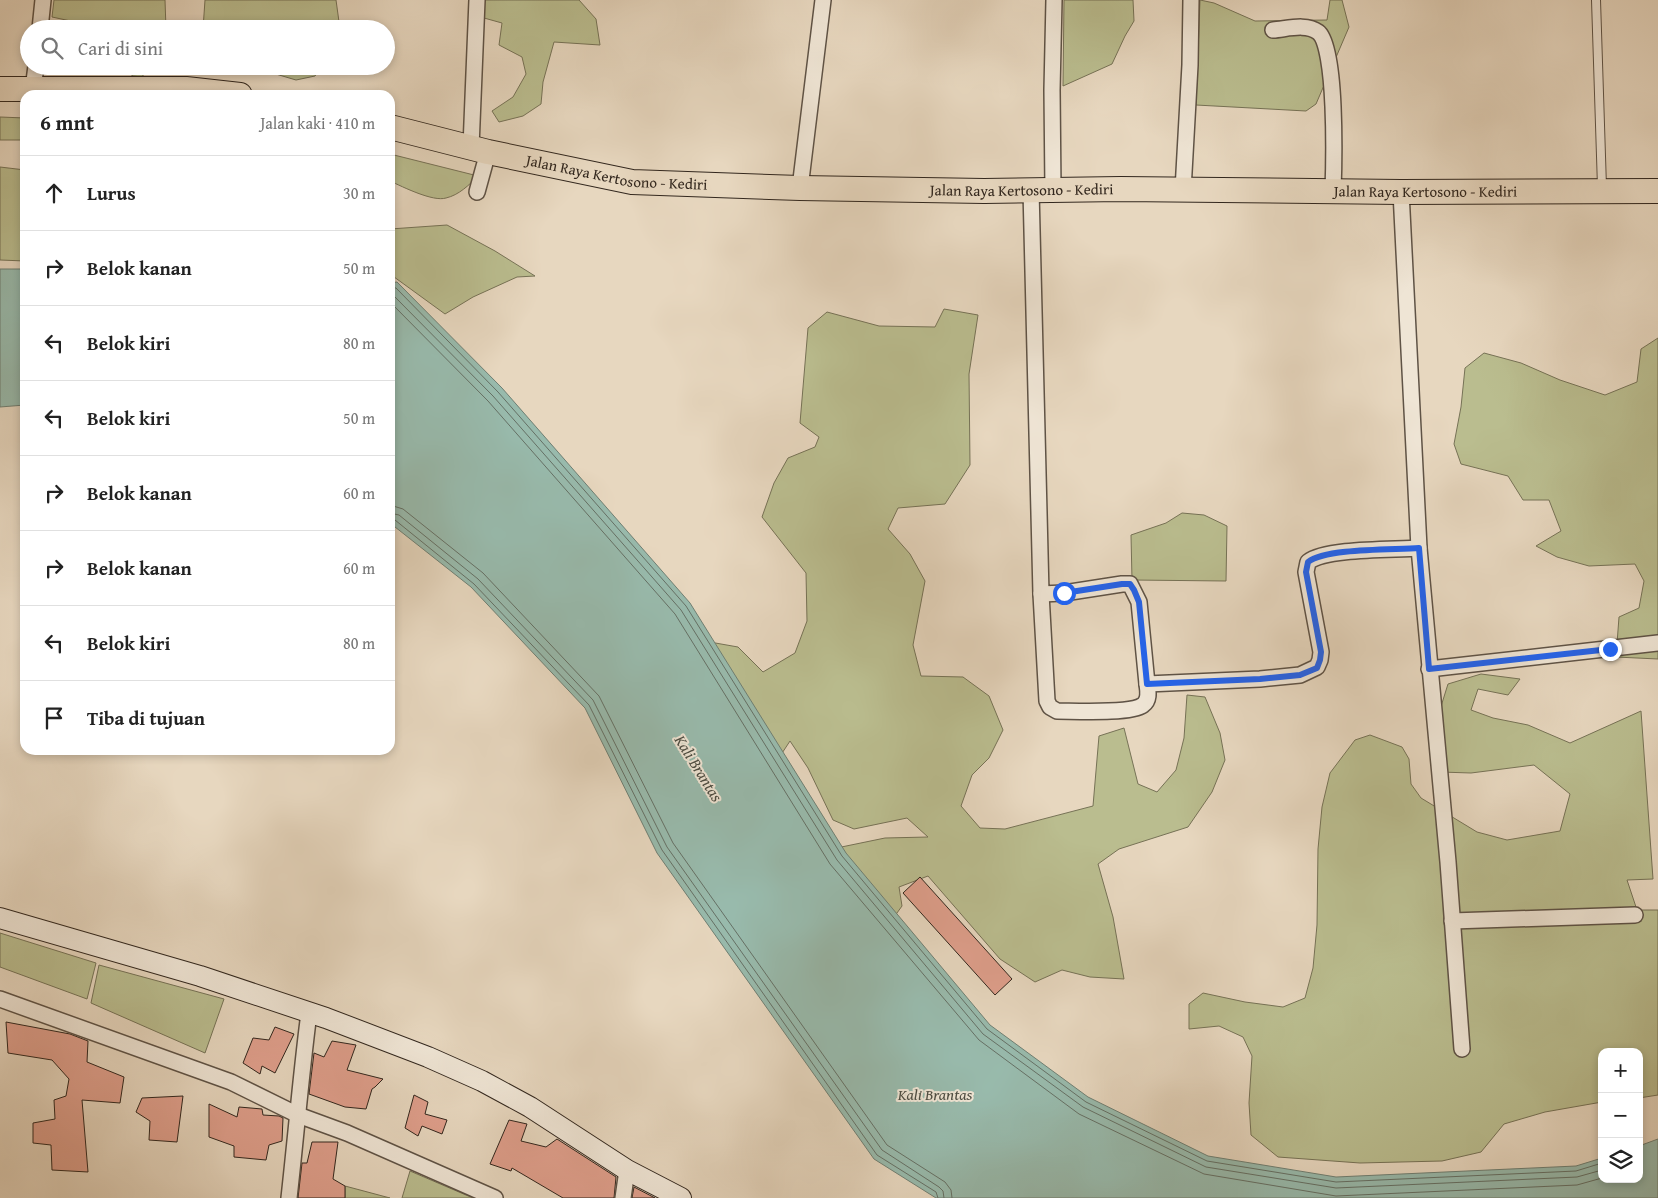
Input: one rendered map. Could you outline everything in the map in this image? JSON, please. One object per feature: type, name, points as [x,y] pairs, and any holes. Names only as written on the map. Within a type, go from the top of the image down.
[{"type":"highway","points":[[0,89],[34,78],[195,90]]},
{"type":"highway","name":"Jalan Raya Kertosono - Kediri","points":[[395,128],[480,150],[632,182],[800,188],[1042,191],[1121,189],[1401,192],[1658,191]]},
{"type":"main road","points":[[0,918],[200,976],[309,1012],[428,1057],[482,1081],[530,1107],[627,1170],[681,1198]]},
{"type":"street","points":[[41,20],[43,0]]},
{"type":"street","points":[[477,0],[480,150],[477,192]]},
{"type":"street","points":[[800,188],[824,0]]},
{"type":"street","points":[[1041,594],[1064,593],[1130,584],[1139,602],[1149,697],[1144,705],[1130,710],[1057,712],[1050,708],[1047,701],[1041,594],[1042,191],[1052,90],[1054,0]]},
{"type":"street","points":[[1182,190],[1190,65],[1191,0]]},
{"type":"street","points":[[1273,30],[1312,28],[1320,34],[1325,42],[1332,79],[1334,191]]},
{"type":"street","points":[[1401,192],[1419,548],[1462,1049]]},
{"type":"street","points":[[1147,684],[1260,679],[1300,675],[1311,671],[1317,668],[1321,652],[1306,572],[1308,562],[1314,558],[1335,553],[1419,548]]},
{"type":"street","points":[[1429,669],[1658,643]]},
{"type":"street","points":[[1452,921],[1635,914]]},
{"type":"street","points":[[0,999],[298,1104],[346,1133],[495,1198]]},
{"type":"street","points":[[289,1198],[309,1012]]},
{"type":"street","points":[[624,1198],[627,1170]]},
{"type":"lane","points":[[1596,0],[1602,192]]},
{"type":"green space","points":[[54,0],[165,0],[166,20],[66,20],[52,17]]},
{"type":"green space","points":[[205,0],[336,0],[339,20],[204,20]]},
{"type":"green space","points":[[479,0],[579,0],[596,19],[600,45],[554,42],[543,82],[541,104],[523,116],[499,122],[492,111],[513,97],[526,74],[522,57],[499,45],[502,23],[484,18]]},
{"type":"green space","points":[[1064,0],[1133,0],[1134,21],[1112,64],[1063,86]]},
{"type":"green space","points":[[1200,0],[1214,3],[1255,21],[1327,20],[1330,0],[1342,0],[1349,27],[1316,104],[1306,111],[1196,105]]},
{"type":"green space","points":[[143,75],[143,77],[132,76]]},
{"type":"green space","points":[[279,75],[316,75],[315,76],[296,80]]},
{"type":"green space","points":[[0,117],[20,118],[20,140],[0,140]]},
{"type":"green space","points":[[395,155],[478,176],[455,195],[446,198],[434,198],[395,183]]},
{"type":"green space","points":[[0,167],[20,169],[20,261],[0,260]]},
{"type":"green space","points":[[447,225],[495,251],[535,276],[517,277],[473,297],[445,314],[395,278],[395,229]]},
{"type":"green space","points":[[944,309],[978,315],[969,374],[970,465],[945,504],[898,508],[888,529],[910,554],[925,581],[913,645],[921,676],[963,677],[989,696],[1003,730],[989,758],[972,775],[961,806],[980,828],[1005,829],[1093,806],[1099,736],[1124,728],[1138,784],[1157,792],[1176,770],[1184,738],[1187,695],[1205,697],[1220,733],[1225,760],[1212,792],[1188,827],[1119,849],[1098,864],[1113,917],[1124,979],[1090,977],[1062,970],[1035,982],[1000,959],[928,876],[899,887],[902,906],[884,931],[822,851],[885,838],[928,837],[907,818],[854,829],[833,820],[808,768],[790,741],[769,773],[704,641],[738,647],[763,672],[795,653],[807,621],[806,573],[762,517],[774,483],[788,458],[815,447],[819,437],[800,423],[808,328],[827,312],[879,326],[935,327]]},
{"type":"green space","points":[[1658,338],[1658,659],[1616,657],[1619,617],[1639,608],[1644,581],[1635,564],[1589,566],[1557,557],[1536,546],[1561,531],[1549,500],[1523,500],[1508,476],[1461,464],[1454,444],[1461,407],[1465,368],[1484,353],[1521,363],[1560,380],[1605,395],[1637,382],[1641,349]]},
{"type":"green space","points":[[1182,513],[1204,515],[1227,526],[1226,581],[1132,580],[1131,535],[1166,523]]},
{"type":"green space","points":[[1481,674],[1520,679],[1508,695],[1478,689],[1471,710],[1493,718],[1528,725],[1570,743],[1641,711],[1653,879],[1627,880],[1637,910],[1658,910],[1658,1095],[1643,1097],[1643,1048],[1598,1048],[1598,1103],[1545,1112],[1504,1124],[1481,1152],[1442,1161],[1360,1163],[1278,1157],[1251,1135],[1249,1103],[1252,1056],[1243,1037],[1219,1026],[1189,1029],[1189,1004],[1203,993],[1245,1002],[1283,1007],[1305,998],[1313,968],[1317,925],[1318,849],[1322,807],[1330,773],[1355,740],[1370,735],[1402,747],[1409,759],[1411,784],[1421,798],[1477,832],[1507,840],[1560,831],[1570,794],[1534,765],[1471,773],[1440,772],[1438,716],[1448,684]]},
{"type":"green space","points":[[0,933],[96,963],[87,999],[0,967]]},
{"type":"green space","points":[[99,965],[224,999],[205,1053],[91,1003]]},
{"type":"green space","points":[[410,1171],[473,1198],[402,1198]]},
{"type":"green space","points":[[345,1186],[390,1198],[345,1198]]},
{"type":"water","points":[[0,269],[20,269],[20,405],[0,407]]},
{"type":"water","name":"Kali Brantas","points":[[395,282],[397,282],[502,388],[690,603],[846,853],[990,1025],[1088,1097],[1208,1156],[1336,1177],[1576,1166],[1598,1159],[1598,1183],[1643,1183],[1643,1145],[1658,1139],[1658,1198],[936,1198],[874,1159],[657,853],[585,708],[471,587],[395,527]]},
{"type":"building","points":[[920,877],[1012,979],[995,995],[903,893]]},
{"type":"building","points":[[6,1022],[70,1034],[88,1041],[87,1062],[124,1077],[120,1103],[82,1100],[88,1172],[52,1170],[51,1145],[33,1143],[33,1123],[55,1119],[54,1100],[66,1096],[69,1079],[52,1060],[8,1053]]},
{"type":"building","points":[[275,1027],[294,1034],[275,1073],[262,1066],[260,1074],[243,1063],[253,1038],[269,1040]]},
{"type":"building","points":[[332,1041],[356,1045],[347,1070],[383,1079],[372,1089],[366,1109],[345,1107],[309,1094],[314,1053],[324,1057]]},
{"type":"building","points":[[414,1095],[428,1102],[425,1114],[447,1120],[442,1134],[422,1126],[418,1136],[405,1128]]},
{"type":"building","points":[[183,1096],[177,1142],[149,1140],[150,1121],[136,1112],[142,1098]]},
{"type":"building","points":[[209,1104],[237,1117],[239,1107],[262,1109],[263,1115],[283,1118],[282,1141],[269,1145],[266,1160],[234,1157],[234,1146],[209,1137]]},
{"type":"building","points":[[509,1120],[527,1124],[521,1141],[546,1147],[557,1139],[616,1177],[614,1198],[563,1198],[512,1168],[511,1171],[490,1164]]},
{"type":"building","points":[[312,1142],[338,1142],[333,1179],[345,1186],[345,1198],[298,1198],[302,1163],[307,1163]]},
{"type":"building","points":[[634,1187],[655,1198],[632,1198]]},
{"type":"route","points":[[1064,593],[1130,584],[1139,602],[1147,684],[1260,679],[1300,675],[1317,668],[1321,652],[1306,572],[1308,562],[1314,558],[1335,553],[1419,548],[1429,669],[1610,649]]}]
